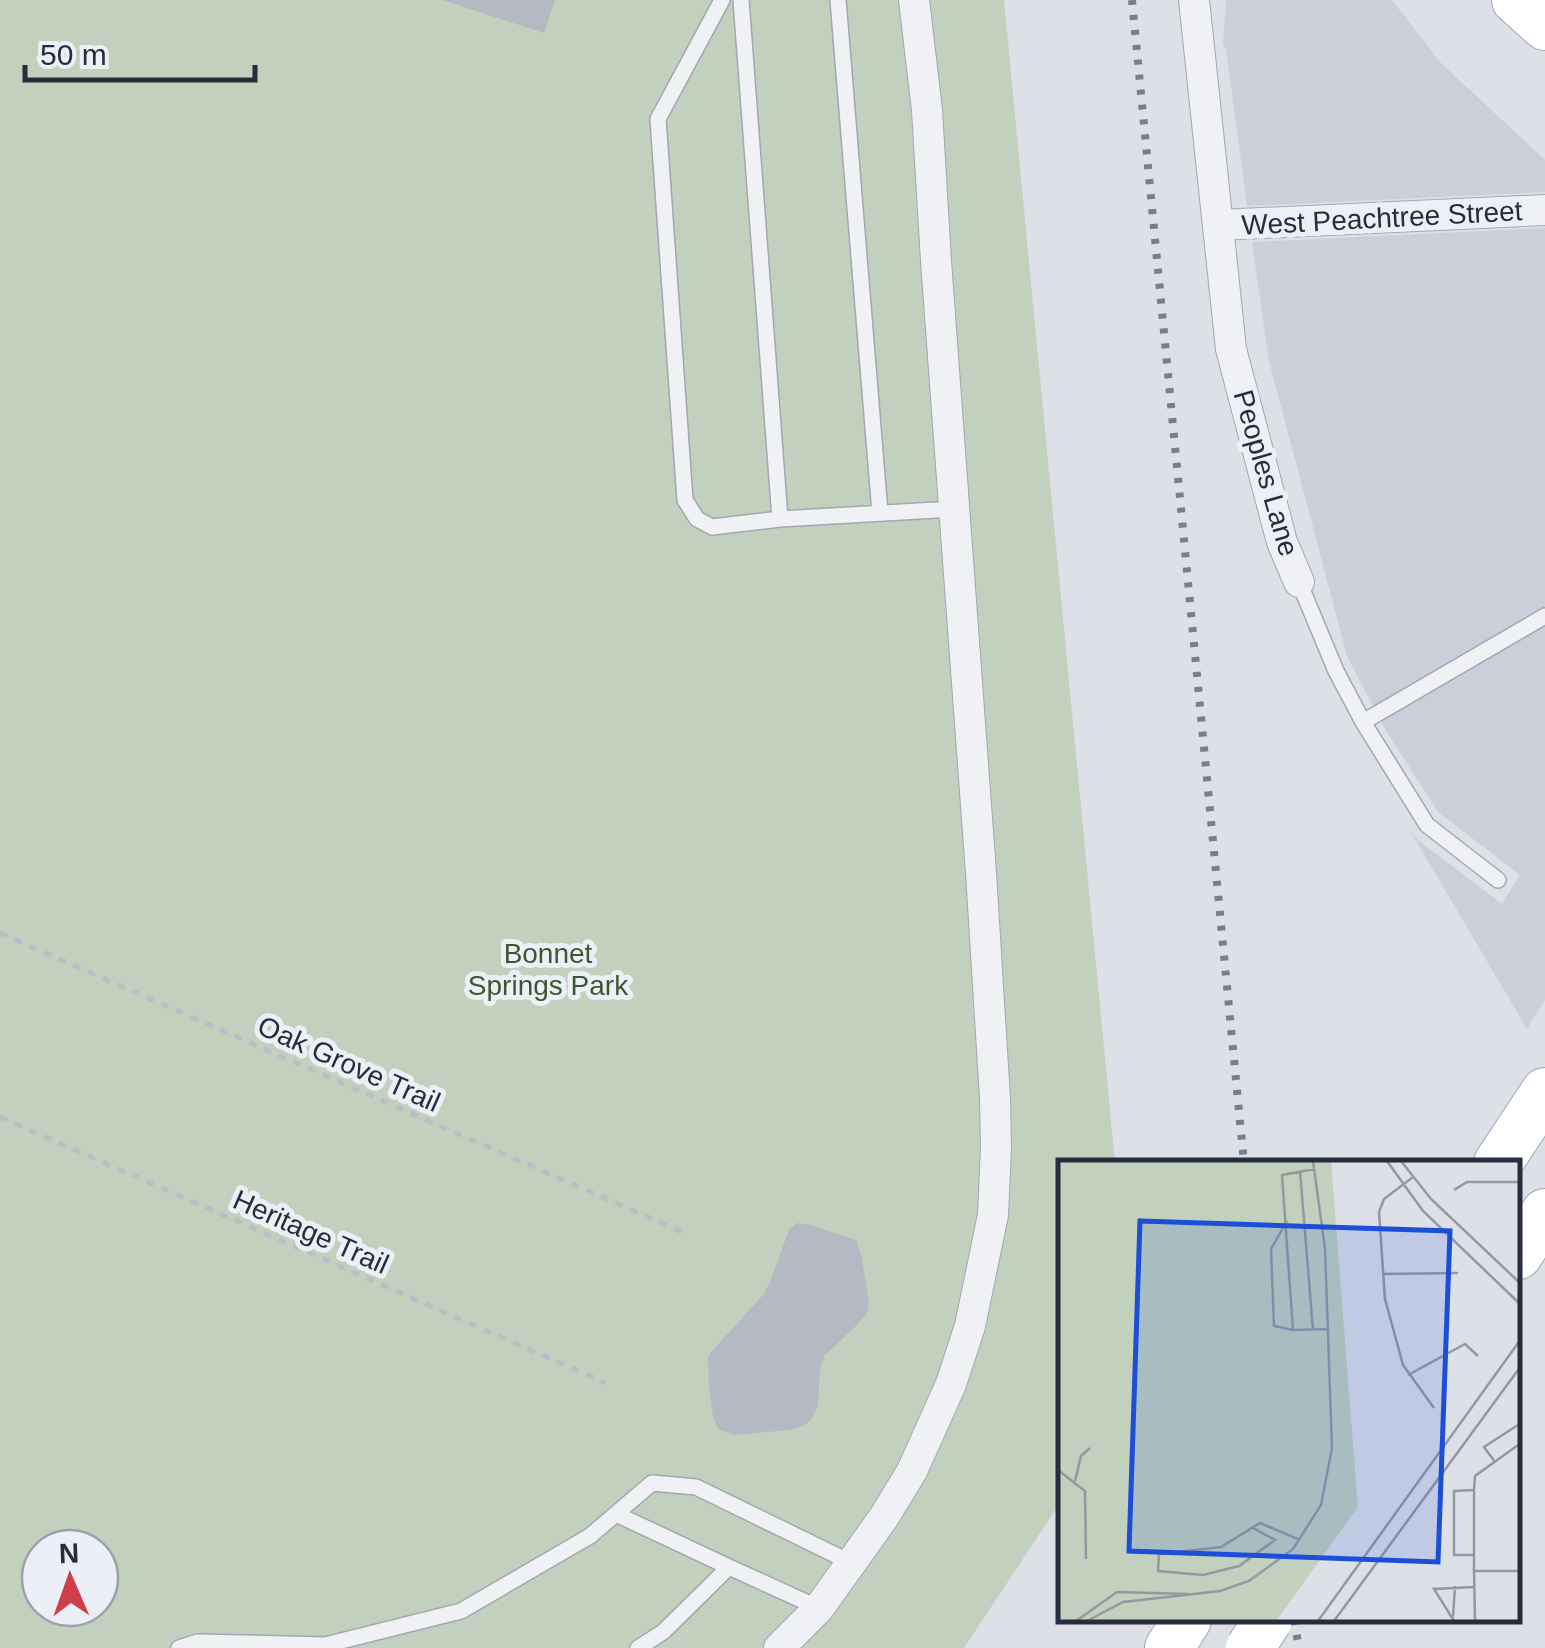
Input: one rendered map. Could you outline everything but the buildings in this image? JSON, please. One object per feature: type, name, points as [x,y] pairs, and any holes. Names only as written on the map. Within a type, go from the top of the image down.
[{"type":"main road","points":[[1516,0],[1545,26]]},
{"type":"main road","points":[[1500,1160],[1545,1092]]},
{"type":"main road","points":[[1520,1252],[1545,1213]]},
{"type":"main road","points":[[1169,1648],[1185,1623]]},
{"type":"main road","points":[[1250,1648],[1266,1623]]},
{"type":"street","points":[[779,1648],[818,1608],[852,1563],[912,1471],[951,1384],[970,1326],[993,1216],[995,1098],[974,772],[927,110],[914,0]]},
{"type":"street","name":"Peoples Lane","points":[[1194,0],[1231,349],[1282,542],[1299,582]]},
{"type":"street","name":"West Peachtree Street","points":[[1219,225],[1545,210]]},
{"type":"lane","points":[[722,0],[658,119],[685,500],[696,519],[712,527],[954,509]]},
{"type":"lane","points":[[742,0],[780,520]]},
{"type":"lane","points":[[838,0],[880,513]]},
{"type":"lane","name":"Peoples Lane","points":[[1299,582],[1336,671],[1427,825],[1498,880]]},
{"type":"lane","points":[[1363,722],[1545,616]]},
{"type":"lane","points":[[179,1648],[198,1642],[325,1645],[461,1611],[590,1536],[652,1484],[696,1488],[852,1563]]},
{"type":"lane","points":[[616,1514],[818,1608]]},
{"type":"lane","points":[[638,1648],[663,1632],[728,1566]]},
{"type":"path","name":"Oak Grove Trail","points":[[0,933],[682,1232]]},
{"type":"path","name":"Heritage Trail","points":[[0,1117],[606,1383]]},
{"type":"shaded area","points":[[1226,0],[1392,0],[1441,63],[1545,160],[1545,192],[1247,206],[1223,44]]},
{"type":"shaded area","points":[[1545,228],[1545,1000],[1527,1029],[1409,829],[1502,904],[1520,875],[1438,812],[1385,729],[1347,656],[1269,361],[1252,242]]},
{"type":"green space","name":"Bonnet Springs Park","points":[[0,0],[1004,0],[1115,1160],[1058,1160],[1058,1506],[964,1648],[0,1648]]},
{"type":"railway","points":[[1132,0],[1244,1160]]},
{"type":"railway","points":[[1267,1623],[1268,1648]]},
{"type":"railway","points":[[1295,1623],[1299,1648]]}]
